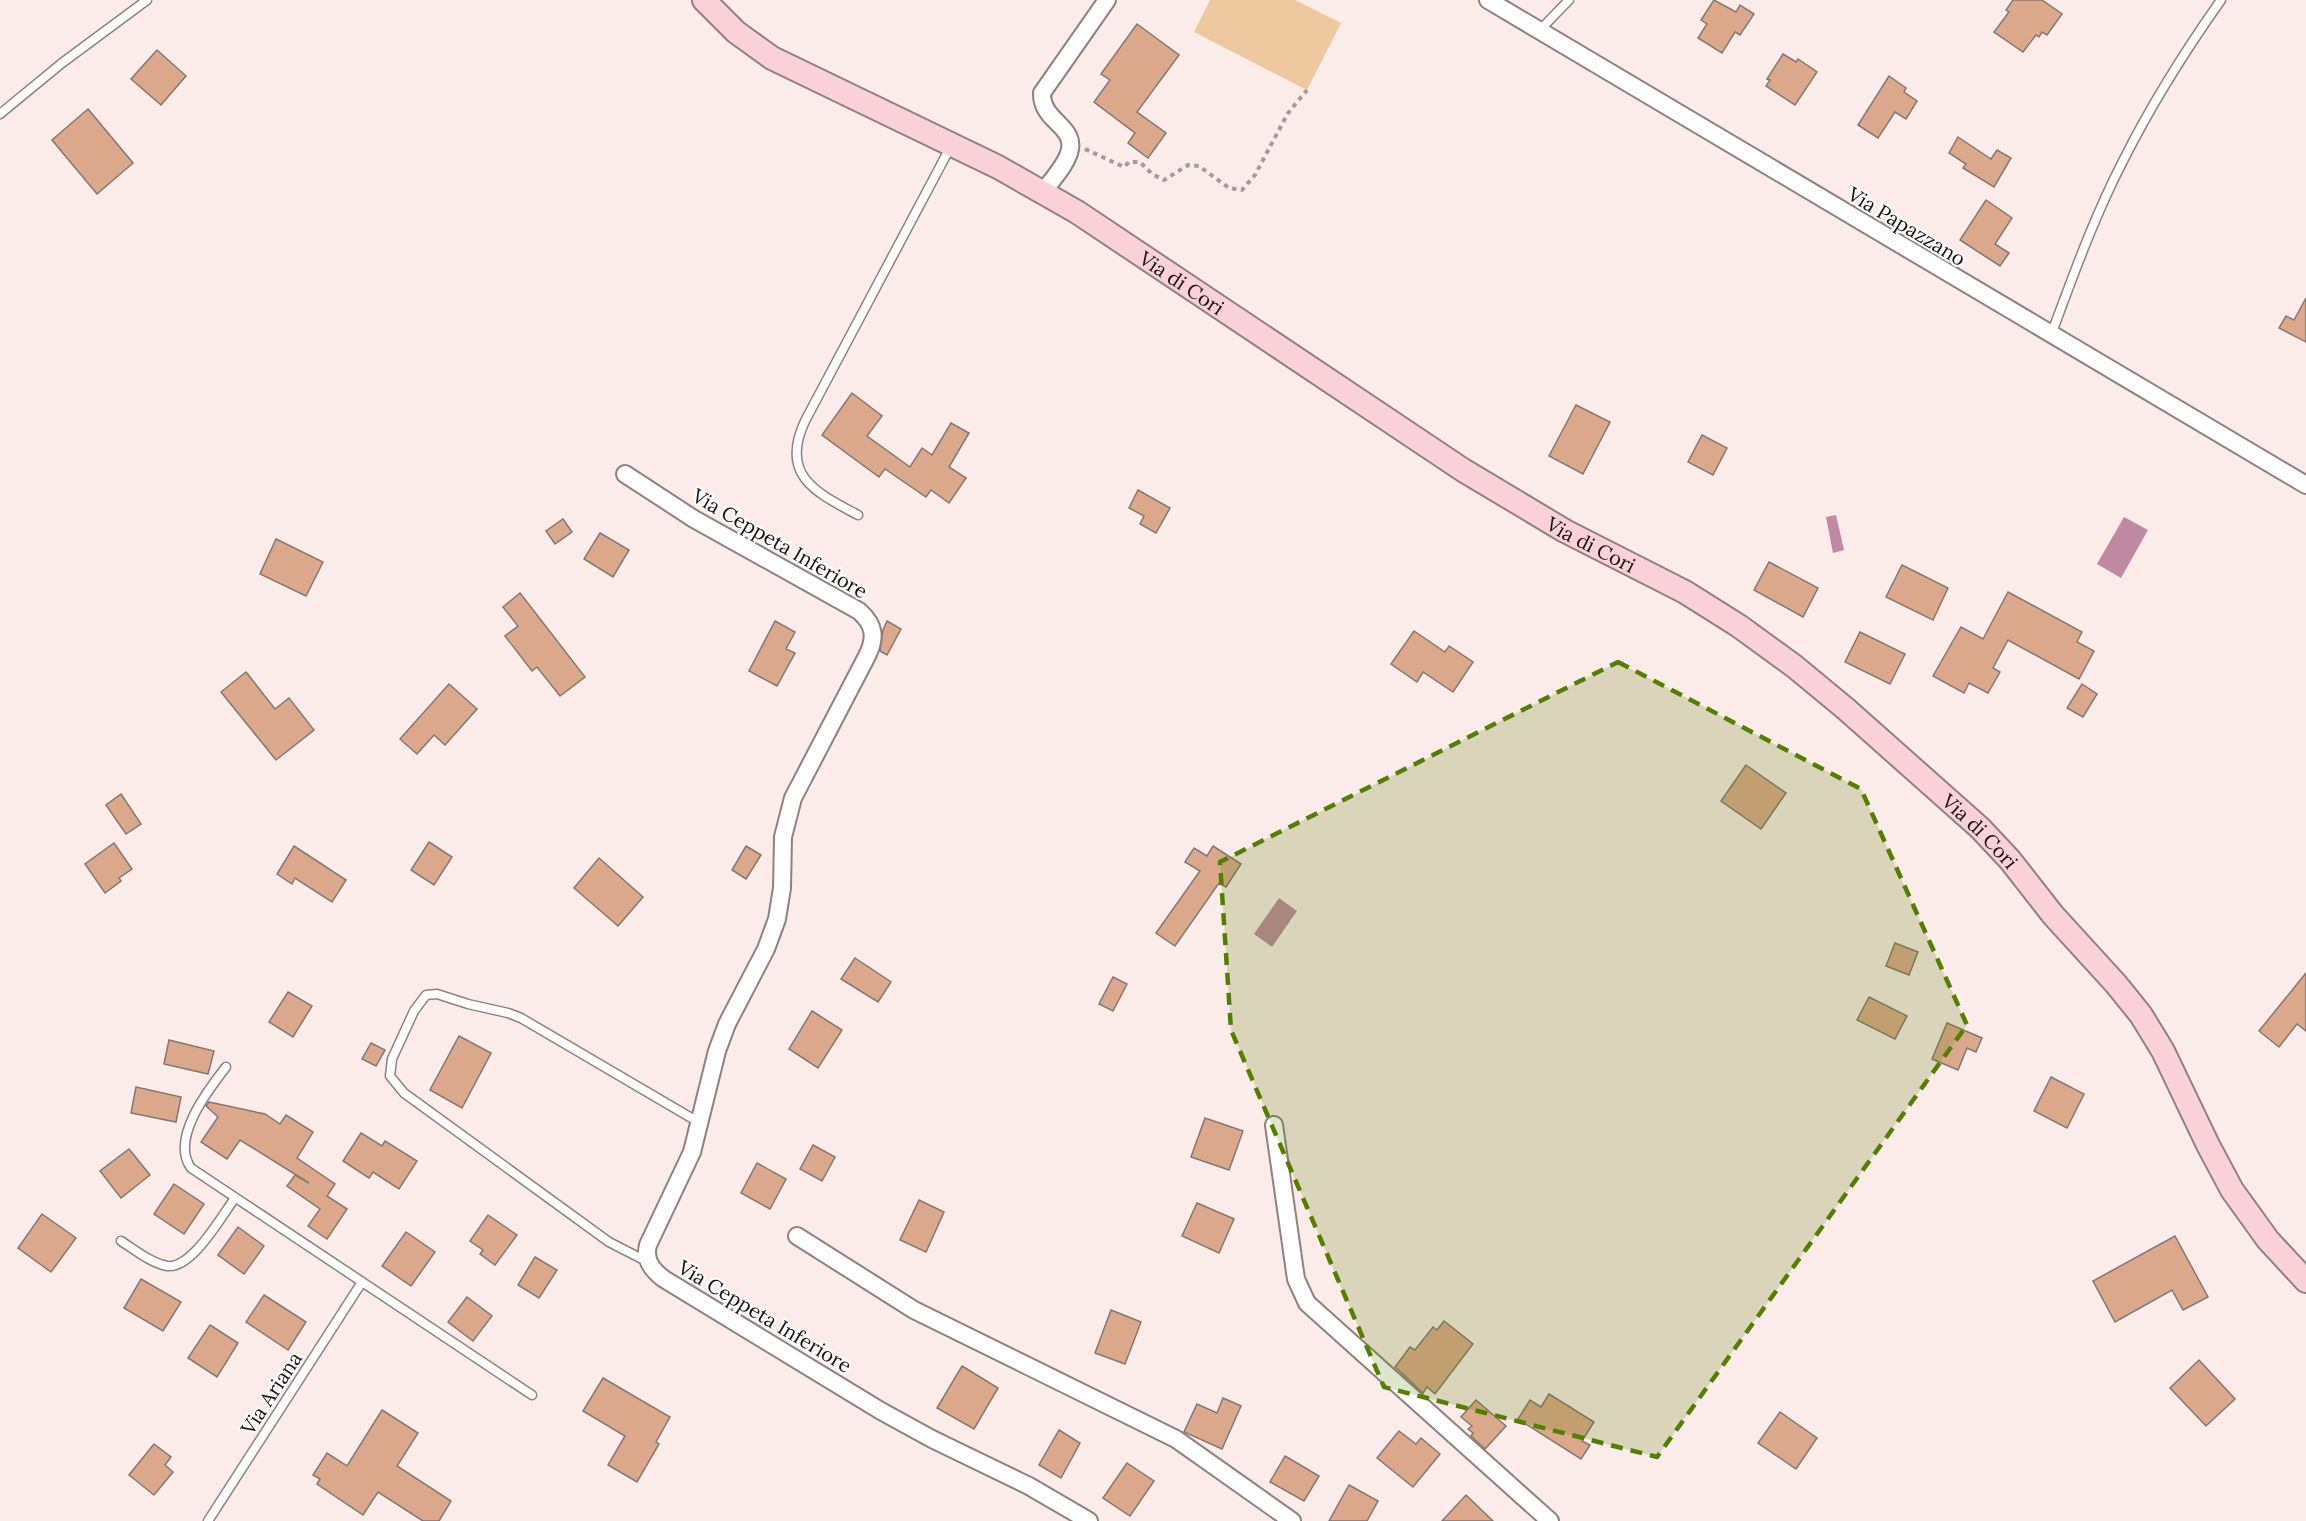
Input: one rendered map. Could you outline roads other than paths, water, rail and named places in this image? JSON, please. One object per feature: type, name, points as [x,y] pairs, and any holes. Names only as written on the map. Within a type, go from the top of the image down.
[{"type":"main road","name":"Via di Cori","points":[[704,0],[736,32],[772,58],[952,145],[1043,192],[1092,221],[1491,488],[1565,531],[1670,584],[1722,615],[1794,666],[1980,828],[2010,860],[2053,915],[2125,995],[2163,1051],[2232,1190],[2268,1240],[2306,1281]]},
{"type":"street","points":[[1043,192],[1068,156],[1070,142],[1067,132],[1045,111],[1042,93],[1107,0]]},
{"type":"street","name":"Via Papazzano","points":[[1488,0],[2306,485]]},
{"type":"street","name":"Via Ceppeta Inferiore","points":[[625,474],[694,519],[859,611],[871,624],[874,633],[871,648],[793,798],[783,837],[782,888],[777,919],[766,949],[723,1034],[687,1164],[647,1248],[648,1262],[664,1279],[881,1411],[932,1439],[1029,1486],[1089,1521]]},
{"type":"street","points":[[1274,1125],[1296,1279],[1307,1303],[1550,1521]]},
{"type":"street","points":[[797,1236],[914,1310],[1166,1433],[1292,1521]]},
{"type":"lane","points":[[0,114],[62,63],[147,0]]},
{"type":"lane","points":[[1539,31],[1569,0]]},
{"type":"lane","points":[[2051,335],[2081,255],[2125,156],[2177,68],[2221,0]]},
{"type":"lane","points":[[858,516],[818,494],[809,485],[799,465],[798,438],[952,145]]},
{"type":"lane","points":[[648,1262],[609,1242],[404,1093],[390,1076],[392,1059],[417,1005],[426,995],[437,994],[521,1018],[700,1123]]},
{"type":"lane","points":[[226,1067],[198,1108],[185,1140],[183,1148],[186,1162],[191,1168],[532,1395]]},
{"type":"lane","points":[[122,1241],[160,1264],[177,1265],[191,1257],[235,1198]]},
{"type":"lane","name":"Via Ariana","points":[[208,1521],[362,1282]]}]
